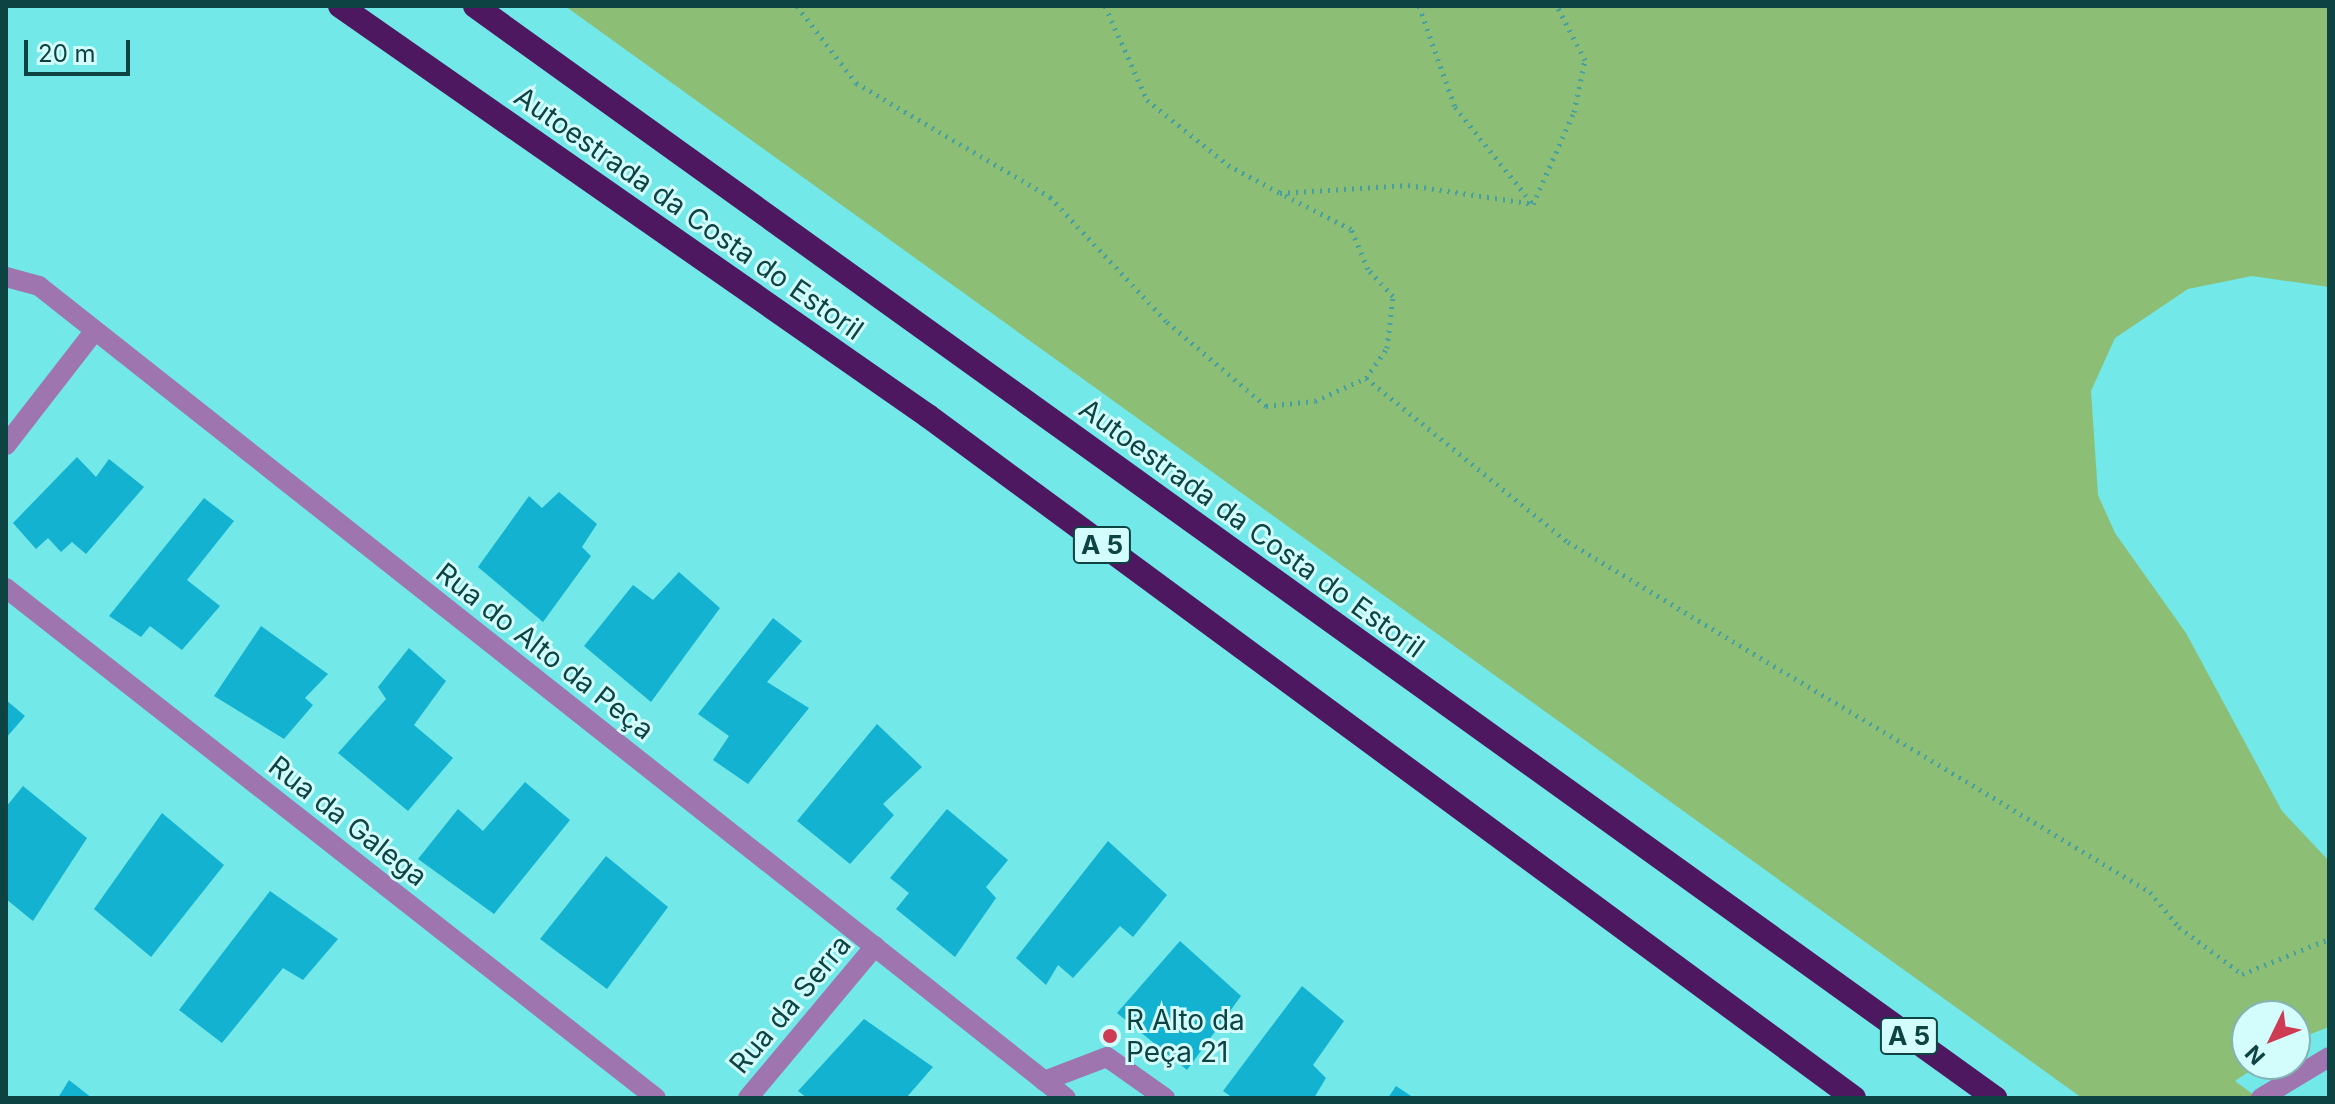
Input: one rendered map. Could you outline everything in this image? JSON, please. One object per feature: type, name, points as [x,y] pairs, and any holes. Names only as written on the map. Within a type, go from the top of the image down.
[{"type":"highway","name":"Autoestrada da Costa do Estoril","points":[[340,6],[928,416],[1854,1098]]},
{"type":"highway","name":"Autoestrada da Costa do Estoril","points":[[475,6],[1995,1098]]},
{"type":"street","name":"Rua do Alto da Peça","points":[[6,277],[39,286],[93,333],[1066,1098]]},
{"type":"street","points":[[6,445],[93,333]]},
{"type":"street","name":"Rua da Galega","points":[[6,588],[656,1098]]},
{"type":"street","name":"Rua da Serra","points":[[748,1098],[875,946]]},
{"type":"street","points":[[1044,1081],[1107,1057],[1165,1098]]},
{"type":"street","points":[[2261,1098],[2329,1057]]},
{"type":"path","points":[[797,6],[856,83],[1050,197],[1167,322],[1266,406],[1315,401],[1366,378],[1387,348],[1393,296],[1368,269],[1351,229],[1228,165],[1147,100],[1105,6]]},
{"type":"path","points":[[1419,6],[1455,107],[1533,204]]},
{"type":"path","points":[[1533,204],[1574,112],[1585,60],[1557,6]]},
{"type":"path","points":[[1280,193],[1408,185],[1533,204]]},
{"type":"path","points":[[1366,378],[1568,542],[2150,892],[2179,927],[2242,974],[2329,939]]},
{"type":"green space","points":[[565,6],[2329,6],[2329,287],[2252,276],[2188,289],[2115,338],[2091,391],[2098,495],[2115,533],[2186,633],[2282,811],[2329,861],[2329,1027],[2311,1034],[2311,1000],[2231,1000],[2231,1080],[2236,1080],[2258,1098],[2082,1098]]},
{"type":"building","points":[[77,457],[96,477],[109,459],[144,487],[86,554],[72,542],[61,552],[48,538],[36,549],[13,523]]},
{"type":"building","points":[[559,492],[597,524],[582,547],[591,556],[543,622],[478,567],[529,496],[542,508]]},
{"type":"building","points":[[204,498],[234,521],[187,580],[220,606],[182,650],[150,626],[141,637],[109,616]]},
{"type":"building","points":[[679,572],[720,608],[651,702],[584,646],[633,585],[653,600]]},
{"type":"building","points":[[773,618],[802,641],[767,682],[809,708],[748,784],[713,760],[729,736],[698,714]]},
{"type":"building","points":[[261,626],[328,674],[305,698],[313,705],[284,739],[214,696]]},
{"type":"building","points":[[409,648],[446,681],[414,725],[453,758],[408,811],[338,753],[386,699],[378,687]]},
{"type":"building","points":[[6,700],[25,716],[6,738]]},
{"type":"building","points":[[877,724],[922,767],[883,804],[894,815],[850,864],[797,821]]},
{"type":"building","points":[[525,782],[570,820],[494,914],[418,859],[458,809],[483,831]]},
{"type":"building","points":[[23,786],[87,838],[33,921],[6,899],[6,807]]},
{"type":"building","points":[[947,809],[1008,860],[986,887],[996,898],[955,957],[896,909],[909,893],[890,878]]},
{"type":"building","points":[[162,813],[224,865],[151,957],[94,909]]},
{"type":"building","points":[[1108,841],[1167,895],[1133,937],[1120,926],[1073,978],[1058,965],[1046,985],[1016,958]]},
{"type":"building","points":[[606,856],[668,907],[607,989],[540,939]]},
{"type":"building","points":[[270,891],[338,939],[303,980],[283,968],[222,1043],[179,1010]]},
{"type":"building","points":[[1180,941],[1241,996],[1187,1070],[1117,1013]]},
{"type":"building","points":[[1302,986],[1344,1021],[1313,1065],[1326,1078],[1314,1098],[1233,1098],[1223,1091]]},
{"type":"building","points":[[864,1019],[933,1067],[906,1098],[807,1098],[798,1091]]},
{"type":"building","points":[[69,1080],[92,1098],[58,1098]]},
{"type":"building","points":[[1396,1086],[1414,1098],[1388,1098]]},
{"type":"place","name":"R Alto da Peça 21","points":[[1110,1036]]}]
